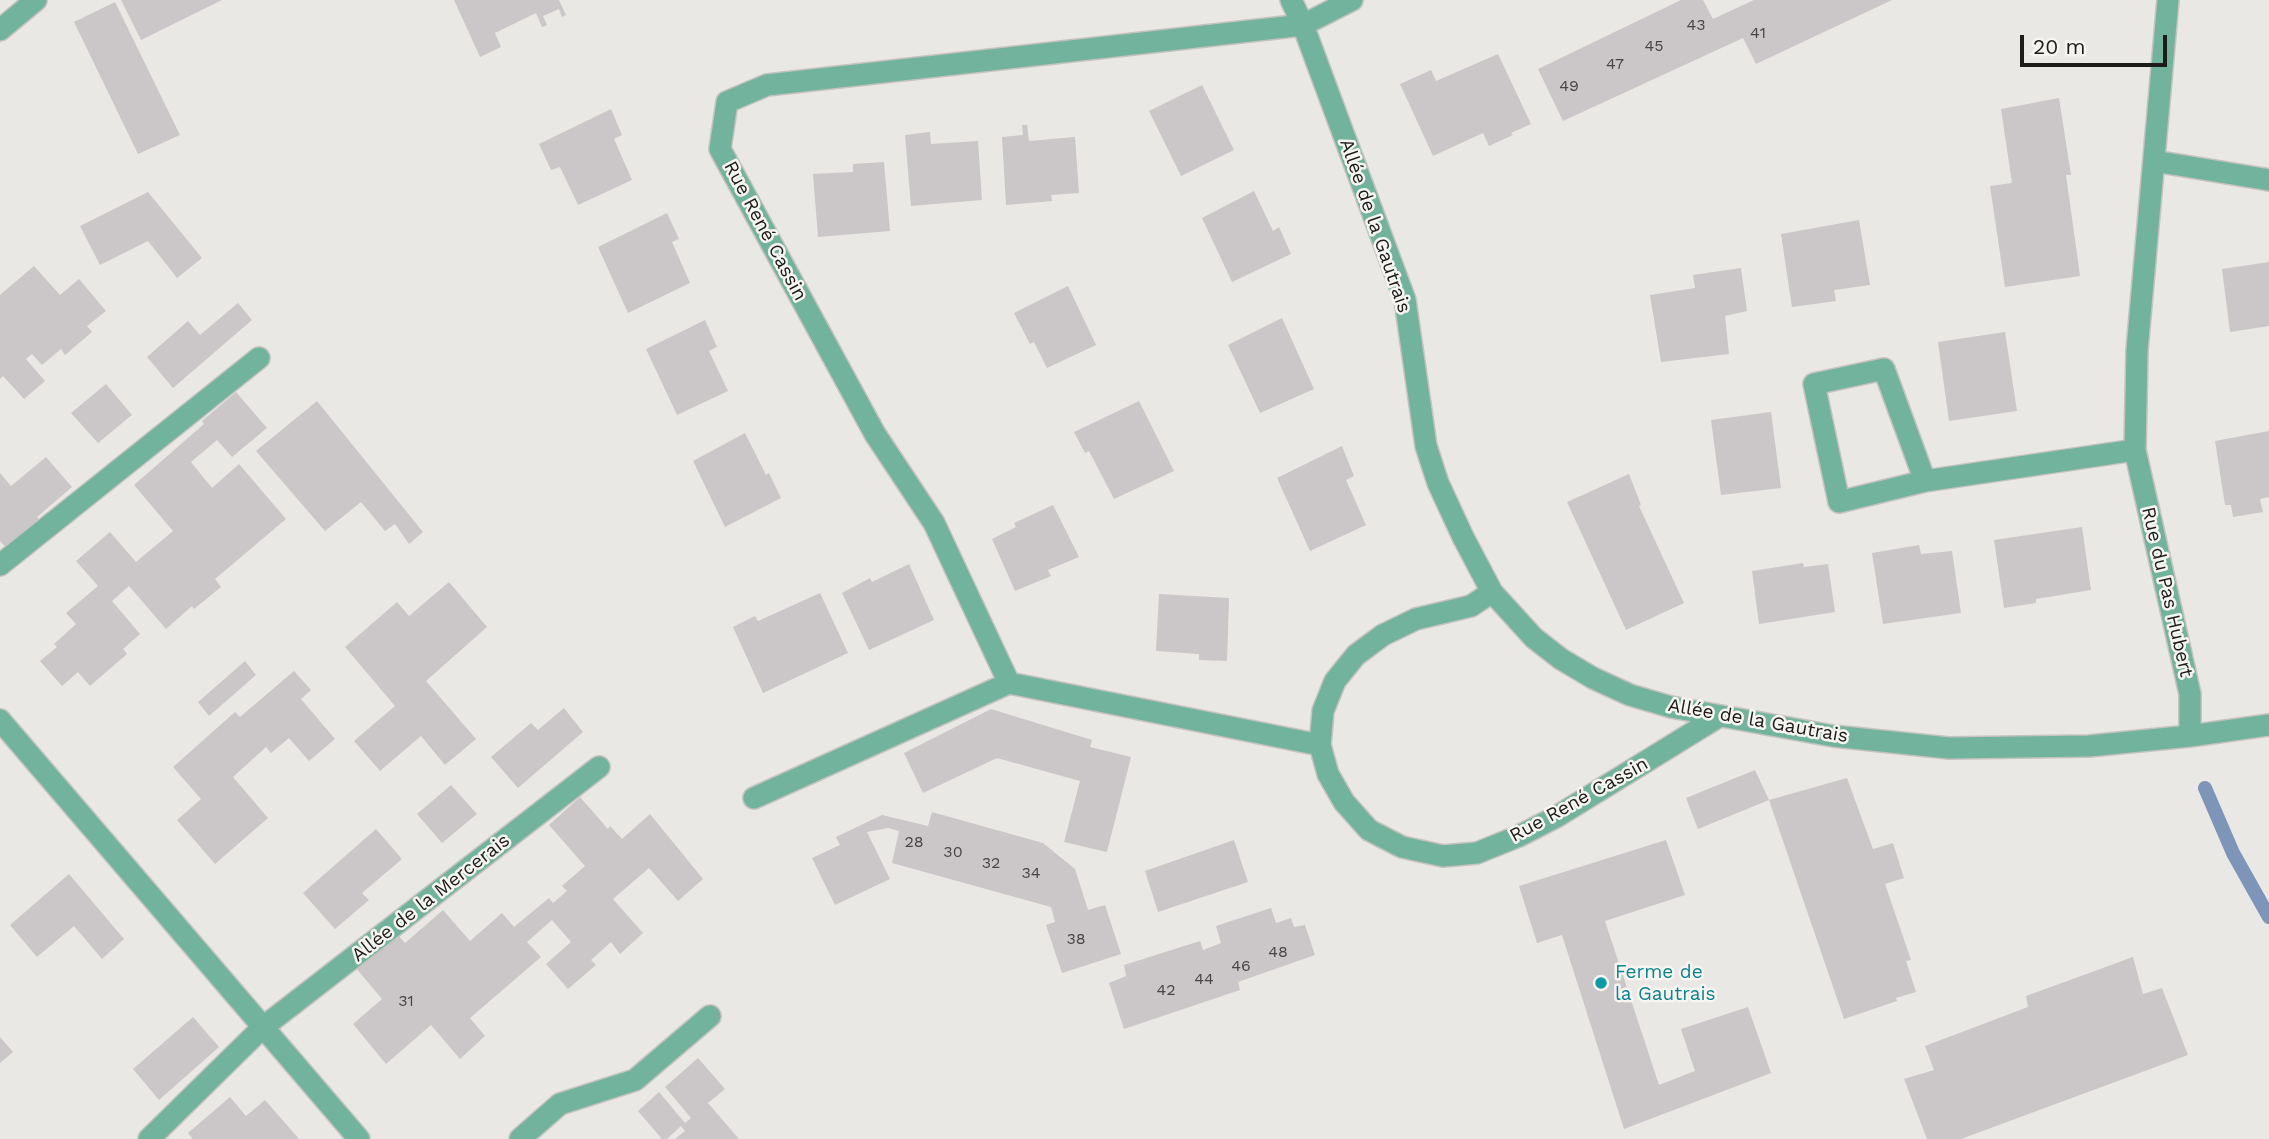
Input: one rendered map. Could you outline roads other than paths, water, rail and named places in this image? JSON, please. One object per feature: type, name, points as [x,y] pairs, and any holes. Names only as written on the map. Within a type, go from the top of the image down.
[{"type":"street","points":[[0,30],[36,0]]},
{"type":"street","name":"Allée de la Gautrais","points":[[1291,0],[1303,25],[1405,300],[1426,446],[1438,483],[1492,592],[1534,638],[1561,659],[1630,695],[1671,707],[1833,736],[1949,748],[2089,746],[2190,736],[2269,724]]},
{"type":"street","points":[[1303,25],[1352,0]]},
{"type":"street","name":"Rue du Pas Hubert","points":[[2168,0],[2137,350],[2135,450],[2190,694],[2190,736]]},
{"type":"street","name":"Rue René Cassin","points":[[1009,683],[934,523],[875,435],[720,149],[727,102],[767,85],[1303,25]]},
{"type":"street","points":[[2154,161],[2269,180]]},
{"type":"street","points":[[0,565],[259,358]]},
{"type":"street","points":[[1925,481],[1884,369],[1814,384],[1839,502],[1925,481],[2135,450]]},
{"type":"street","name":"Rue René Cassin","points":[[1492,592],[1471,606],[1416,620],[1383,635],[1356,655],[1335,681],[1323,711],[1320,745],[1328,775],[1344,802],[1369,830],[1402,847],[1443,856],[1477,853],[1556,817],[1718,717]]},
{"type":"street","points":[[754,798],[1009,683],[1320,745]]},
{"type":"street","points":[[0,720],[359,1139]]},
{"type":"street","name":"Allée de la Mercerais","points":[[149,1139],[262,1028],[599,767]]},
{"type":"street","points":[[520,1139],[559,1104],[635,1080],[710,1016]]},
{"type":"waterway","points":[[2205,788],[2233,853],[2269,917]]},
{"type":"place","name":"Ferme de la Gautrais","points":[[1601,983]]}]
